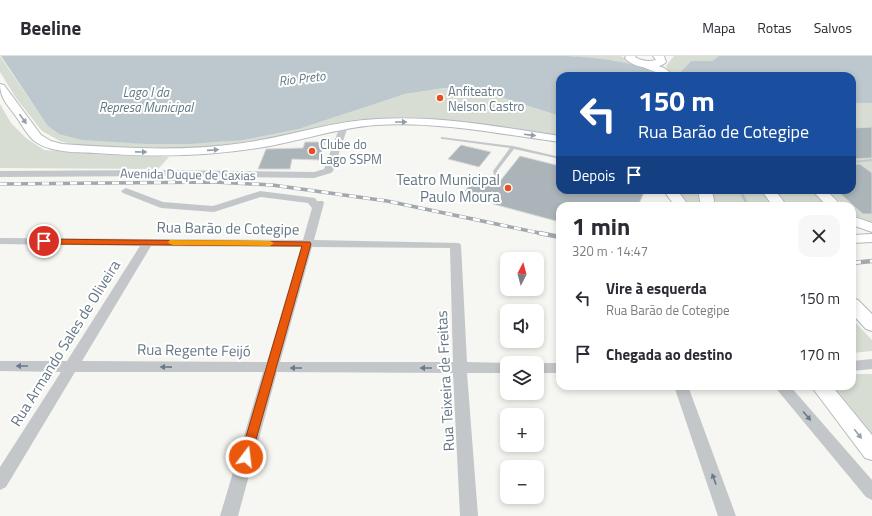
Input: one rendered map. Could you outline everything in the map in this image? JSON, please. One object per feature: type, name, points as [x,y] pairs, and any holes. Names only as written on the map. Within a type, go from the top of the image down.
[{"type":"main road","points":[[631,56],[632,60],[640,63],[663,64]]},
{"type":"main road","name":"Avenida Duque de Caxias","points":[[0,87],[37,137],[47,143],[61,147],[149,152],[215,150],[272,142],[344,126],[378,122],[418,122],[556,139]]},
{"type":"main road","points":[[823,194],[831,202]]},
{"type":"main road","points":[[856,222],[872,228]]},
{"type":"main road","points":[[856,239],[872,238]]},
{"type":"main road","points":[[856,308],[872,326]]},
{"type":"main road","points":[[824,390],[872,451]]},
{"type":"street","name":"Avenida Duque de Caxias","points":[[0,174],[164,173],[314,176],[328,171],[344,126]]},
{"type":"street","points":[[126,191],[161,205],[214,209],[260,194],[311,200],[318,205],[270,368],[229,516]]},
{"type":"street","name":"Rua Barão de Cotegipe","points":[[0,241],[455,245]]},
{"type":"street","name":"Rua Armando Sales de Oliveira","points":[[0,482],[70,366],[148,242]]},
{"type":"street","name":"Rua Teixeira de Freitas","points":[[455,245],[460,368],[469,516]]},
{"type":"street","points":[[856,366],[872,364]]},
{"type":"street","name":"Rua Regente Feijó","points":[[0,366],[500,368]]},
{"type":"street","points":[[544,368],[556,368]]},
{"type":"street","points":[[682,390],[727,516]]},
{"type":"street","points":[[784,390],[872,492]]},
{"type":"lane","points":[[443,138],[513,147],[556,157]]},
{"type":"lane","points":[[496,175],[495,171],[513,147]]},
{"type":"lane","points":[[856,162],[872,160]]},
{"type":"shaded area","points":[[0,56],[47,125],[146,144],[220,142],[299,129],[405,94],[444,88],[488,93],[556,115],[556,135],[424,118],[404,117],[360,119],[260,140],[187,149],[75,145],[60,141],[42,131],[16,98],[0,72]]},
{"type":"shaded area","points":[[568,56],[621,56],[631,62],[656,72],[651,72],[642,68],[596,59]]},
{"type":"shaded area","points":[[674,56],[719,56],[712,61],[691,61],[682,72],[670,72],[666,66]]},
{"type":"shaded area","points":[[856,103],[872,103],[872,223],[856,216],[856,202],[840,202],[832,194],[856,194]]},
{"type":"shaded area","points":[[0,104],[11,123],[26,138],[44,150],[90,154],[169,157],[158,169],[0,168]]},
{"type":"shaded area","points":[[680,194],[698,194],[699,202],[685,202]]},
{"type":"shaded area","points":[[710,194],[764,194],[770,202],[713,202]]},
{"type":"shaded area","points":[[778,194],[815,194],[824,202],[784,202]]},
{"type":"shaded area","points":[[856,323],[872,340],[872,351],[856,353]]},
{"type":"shaded area","points":[[856,374],[872,374],[872,434],[837,390],[856,390]]},
{"type":"water","name":"Lago I da Represa Municipal","points":[[1,56],[568,56],[616,61],[652,72],[556,72],[556,115],[488,93],[444,88],[405,94],[299,129],[243,140],[190,144],[146,144],[82,140],[59,134],[47,125]]},
{"type":"water","points":[[719,56],[872,56],[872,103],[856,103],[856,72],[681,72],[691,61],[712,61]]},
{"type":"building","points":[[872,127],[872,158],[856,159],[856,128]]},
{"type":"building","points":[[305,142],[325,142],[319,160],[292,159],[290,169],[258,169],[266,149],[303,148]]},
{"type":"building","points":[[461,145],[491,152],[479,167],[448,159]]},
{"type":"building","name":"Teatro Municipal Paulo Moura","points":[[520,156],[556,165],[556,194],[643,194],[640,202],[556,202],[556,221],[493,204],[497,199],[465,191],[473,181],[494,187]]},
{"type":"building","points":[[856,164],[860,164],[872,173],[872,214],[863,214],[856,208],[856,202],[850,202],[840,194],[856,194]]},
{"type":"waterway","points":[[742,194],[746,202]]},
{"type":"railway","points":[[0,184],[215,182],[272,185],[387,201],[542,233]]},
{"type":"railway","points":[[542,233],[556,236]]},
{"type":"railway","points":[[856,263],[872,261]]},
{"type":"slow traffic","points":[[173,242],[270,243]]},
{"type":"place","name":"Anfiteatro Nelson Castro","points":[[440,98]]},
{"type":"place","name":"Clube do Lago SSPM","points":[[312,151]]},
{"type":"place","name":"Teatro Municipal Paulo Moura","points":[[508,188]]},
{"type":"route","points":[[44,241],[307,244],[270,368],[246,457]]},
{"type":"water label","name":"Rio Preto","points":[[302,78]]}]
